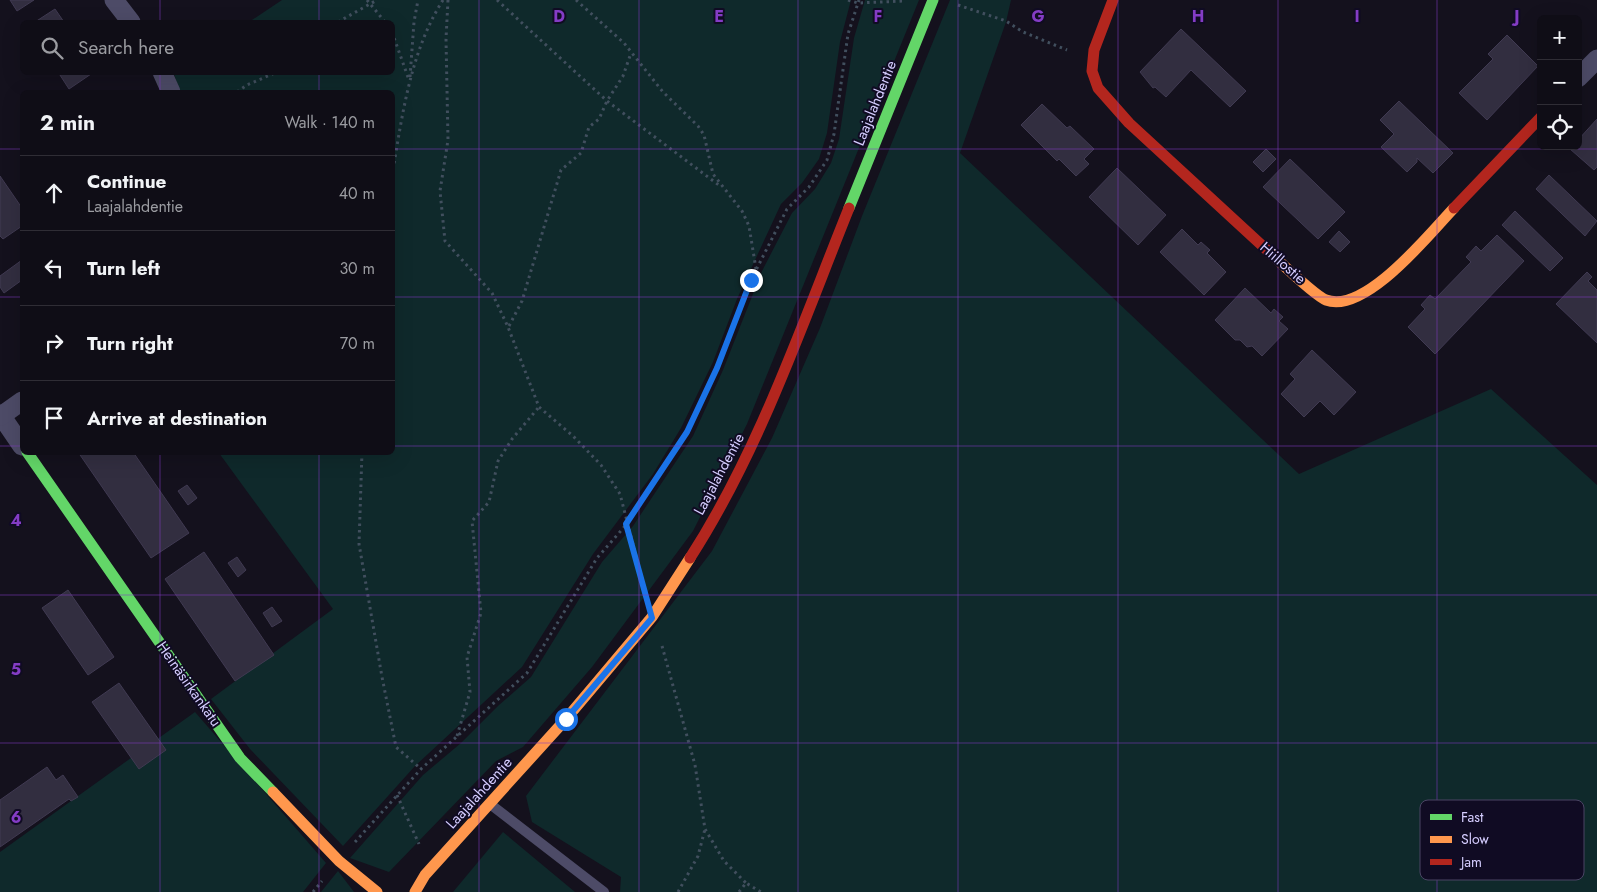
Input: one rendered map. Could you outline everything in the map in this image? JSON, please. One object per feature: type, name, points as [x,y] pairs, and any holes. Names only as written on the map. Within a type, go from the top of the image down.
[{"type":"street","points":[[114,0],[129,20]]},
{"type":"street","name":"Hiillostie","points":[[1113,0],[1099,33],[1093,61],[1094,80],[1115,110],[1224,212],[1326,300],[1345,302],[1365,293],[1397,268],[1537,121]]},
{"type":"street","name":"Laajalahdentie","points":[[415,892],[425,876],[652,618],[703,538],[759,431],[932,1]]},
{"type":"street","points":[[1582,74],[1597,59]]},
{"type":"street","points":[[163,75],[170,90]]},
{"type":"street","points":[[20,402],[1,415],[20,443]]},
{"type":"street","name":"Heinäsirkankatu","points":[[29,455],[240,758],[339,861],[377,892]]},
{"type":"lane","points":[[490,804],[604,892]]},
{"type":"path","points":[[341,20],[369,2],[377,0]]},
{"type":"path","points":[[410,83],[414,22],[418,0]]},
{"type":"path","points":[[395,160],[410,83],[429,22],[443,0]]},
{"type":"path","points":[[448,0],[446,39],[448,140],[440,191],[445,241],[492,293],[508,327],[539,406],[574,436],[601,465],[620,494],[626,524],[652,618],[673,681],[695,765],[705,829],[724,861],[746,883],[761,892]]},
{"type":"path","points":[[497,0],[607,101],[722,187]]},
{"type":"path","points":[[576,0],[624,43],[663,92],[704,135],[713,174],[742,212],[749,226],[756,269]]},
{"type":"path","points":[[848,0],[932,1],[978,10],[1093,61]]},
{"type":"path","points":[[313,892],[396,795],[421,769],[527,673],[597,558],[626,524],[687,432],[717,368],[756,269],[787,210],[810,186],[827,160],[834,134],[848,34],[859,1]]},
{"type":"path","points":[[369,2],[383,20]]},
{"type":"path","points":[[395,40],[410,83]]},
{"type":"path","points":[[508,327],[522,301],[561,170],[581,153],[589,127],[599,119],[607,101],[623,76],[631,53]]},
{"type":"path","points":[[240,90],[270,75]]},
{"type":"path","points":[[457,737],[470,692],[466,658],[481,613],[472,521],[488,502],[498,461],[512,438],[539,406]]},
{"type":"path","points":[[362,455],[360,544],[382,676],[396,747],[421,769]]},
{"type":"path","points":[[396,795],[419,842],[425,876]]},
{"type":"path","points":[[678,892],[698,856],[705,829]]},
{"type":"path","points":[[739,892],[746,883]]},
{"type":"green space","points":[[282,0],[851,0],[840,42],[827,133],[819,159],[802,183],[781,204],[737,299],[713,362],[681,428],[653,474],[593,554],[522,667],[415,766],[343,846],[250,749],[211,699],[333,609],[220,455],[395,455],[395,90],[179,90],[174,75],[395,75],[395,20],[252,20]]},
{"type":"green space","points":[[865,0],[919,0],[747,424],[693,531],[592,667],[523,747],[496,761],[389,872],[350,858],[423,775],[461,743],[499,705],[531,677],[602,562],[633,526],[693,436],[723,370],[762,271],[792,213],[815,189],[831,163],[839,139],[854,38]]},
{"type":"green space","points":[[950,0],[1011,0],[1006,22],[960,153],[1299,474],[1491,389],[1597,485],[1597,892],[620,892],[621,877],[532,822],[526,796],[712,551],[772,438],[820,328],[862,216]]},
{"type":"green space","points":[[195,712],[326,863],[303,892],[0,892],[0,852]]},
{"type":"green space","points":[[503,832],[575,892],[453,892]]},
{"type":"green space","points":[[338,871],[354,892],[321,892]]},
{"type":"building","points":[[10,0],[34,0],[17,11]]},
{"type":"building","points":[[55,9],[63,20],[38,20]]},
{"type":"building","points":[[1181,29],[1246,91],[1230,107],[1191,70],[1166,97],[1155,87],[1153,88],[1140,72]]},
{"type":"building","points":[[1507,35],[1537,67],[1487,120],[1459,93],[1493,59],[1488,54]]},
{"type":"building","points":[[60,75],[90,75],[69,89]]},
{"type":"building","points":[[1399,101],[1453,153],[1433,173],[1417,158],[1417,162],[1407,172],[1381,147],[1394,134],[1380,120]]},
{"type":"building","points":[[1042,104],[1067,128],[1070,126],[1094,149],[1084,159],[1089,164],[1076,176],[1059,159],[1057,161],[1021,125]]},
{"type":"building","points":[[1597,119],[1597,167],[1594,170],[1571,150],[1582,150],[1582,136]]},
{"type":"building","points":[[1266,149],[1276,159],[1263,172],[1253,162]]},
{"type":"building","points":[[1290,159],[1345,212],[1318,239],[1263,187]]},
{"type":"building","points":[[1117,168],[1166,215],[1138,245],[1089,197]]},
{"type":"building","points":[[1549,175],[1597,221],[1585,236],[1536,189]]},
{"type":"building","points":[[0,176],[20,205],[20,227],[3,239],[0,236]]},
{"type":"building","points":[[1515,211],[1563,258],[1550,271],[1502,225]]},
{"type":"building","points":[[1182,229],[1198,245],[1201,242],[1210,250],[1207,253],[1226,272],[1204,295],[1160,252]]},
{"type":"building","points":[[1339,231],[1350,242],[1340,252],[1329,242]]},
{"type":"building","points":[[1497,235],[1524,261],[1435,354],[1408,327],[1425,309],[1421,305],[1430,295],[1435,299],[1471,262],[1466,257],[1476,246],[1481,251]]},
{"type":"building","points":[[20,261],[20,281],[4,293],[0,287],[0,276]]},
{"type":"building","points":[[1587,272],[1592,277],[1588,281],[1597,290],[1597,343],[1556,304]]},
{"type":"building","points":[[1245,288],[1271,313],[1274,309],[1283,317],[1279,321],[1288,329],[1262,356],[1252,346],[1247,347],[1240,340],[1235,340],[1215,320]]},
{"type":"building","points":[[1312,350],[1356,392],[1334,415],[1320,401],[1304,417],[1281,394],[1295,379],[1290,374]]},
{"type":"building","points":[[80,455],[135,455],[189,533],[151,558]]},
{"type":"building","points":[[187,485],[197,498],[188,505],[178,491]]},
{"type":"building","points":[[204,552],[274,655],[235,681],[165,579]]},
{"type":"building","points":[[237,557],[246,570],[238,577],[228,563]]},
{"type":"building","points":[[68,590],[114,657],[88,675],[42,608]]},
{"type":"building","points":[[272,607],[282,621],[272,627],[263,613]]},
{"type":"building","points":[[119,683],[166,750],[139,769],[92,702]]},
{"type":"building","points":[[47,767],[56,780],[63,775],[78,797],[71,801],[69,799],[0,847],[0,800]]},
{"type":"traffic: fast","points":[[849,208],[933,0]]},
{"type":"traffic: fast","points":[[29,455],[240,758],[273,792]]},
{"type":"traffic: slow","points":[[1268,251],[1321,297],[1326,300],[1342,301],[1359,295],[1396,269],[1454,208]]},
{"type":"traffic: slow","points":[[415,892],[425,875],[566,719],[652,617],[690,558]]},
{"type":"traffic: slow","points":[[273,792],[339,861],[377,892]]},
{"type":"traffic: jam","points":[[1113,0],[1094,50],[1092,71],[1098,88],[1129,123],[1268,251]]},
{"type":"traffic: jam","points":[[1454,208],[1537,121]]},
{"type":"traffic: jam","points":[[690,558],[715,517],[758,432],[796,343],[849,208]]},
{"type":"route","points":[[566,719],[652,618],[626,524],[687,432],[717,368],[751,280]]}]
